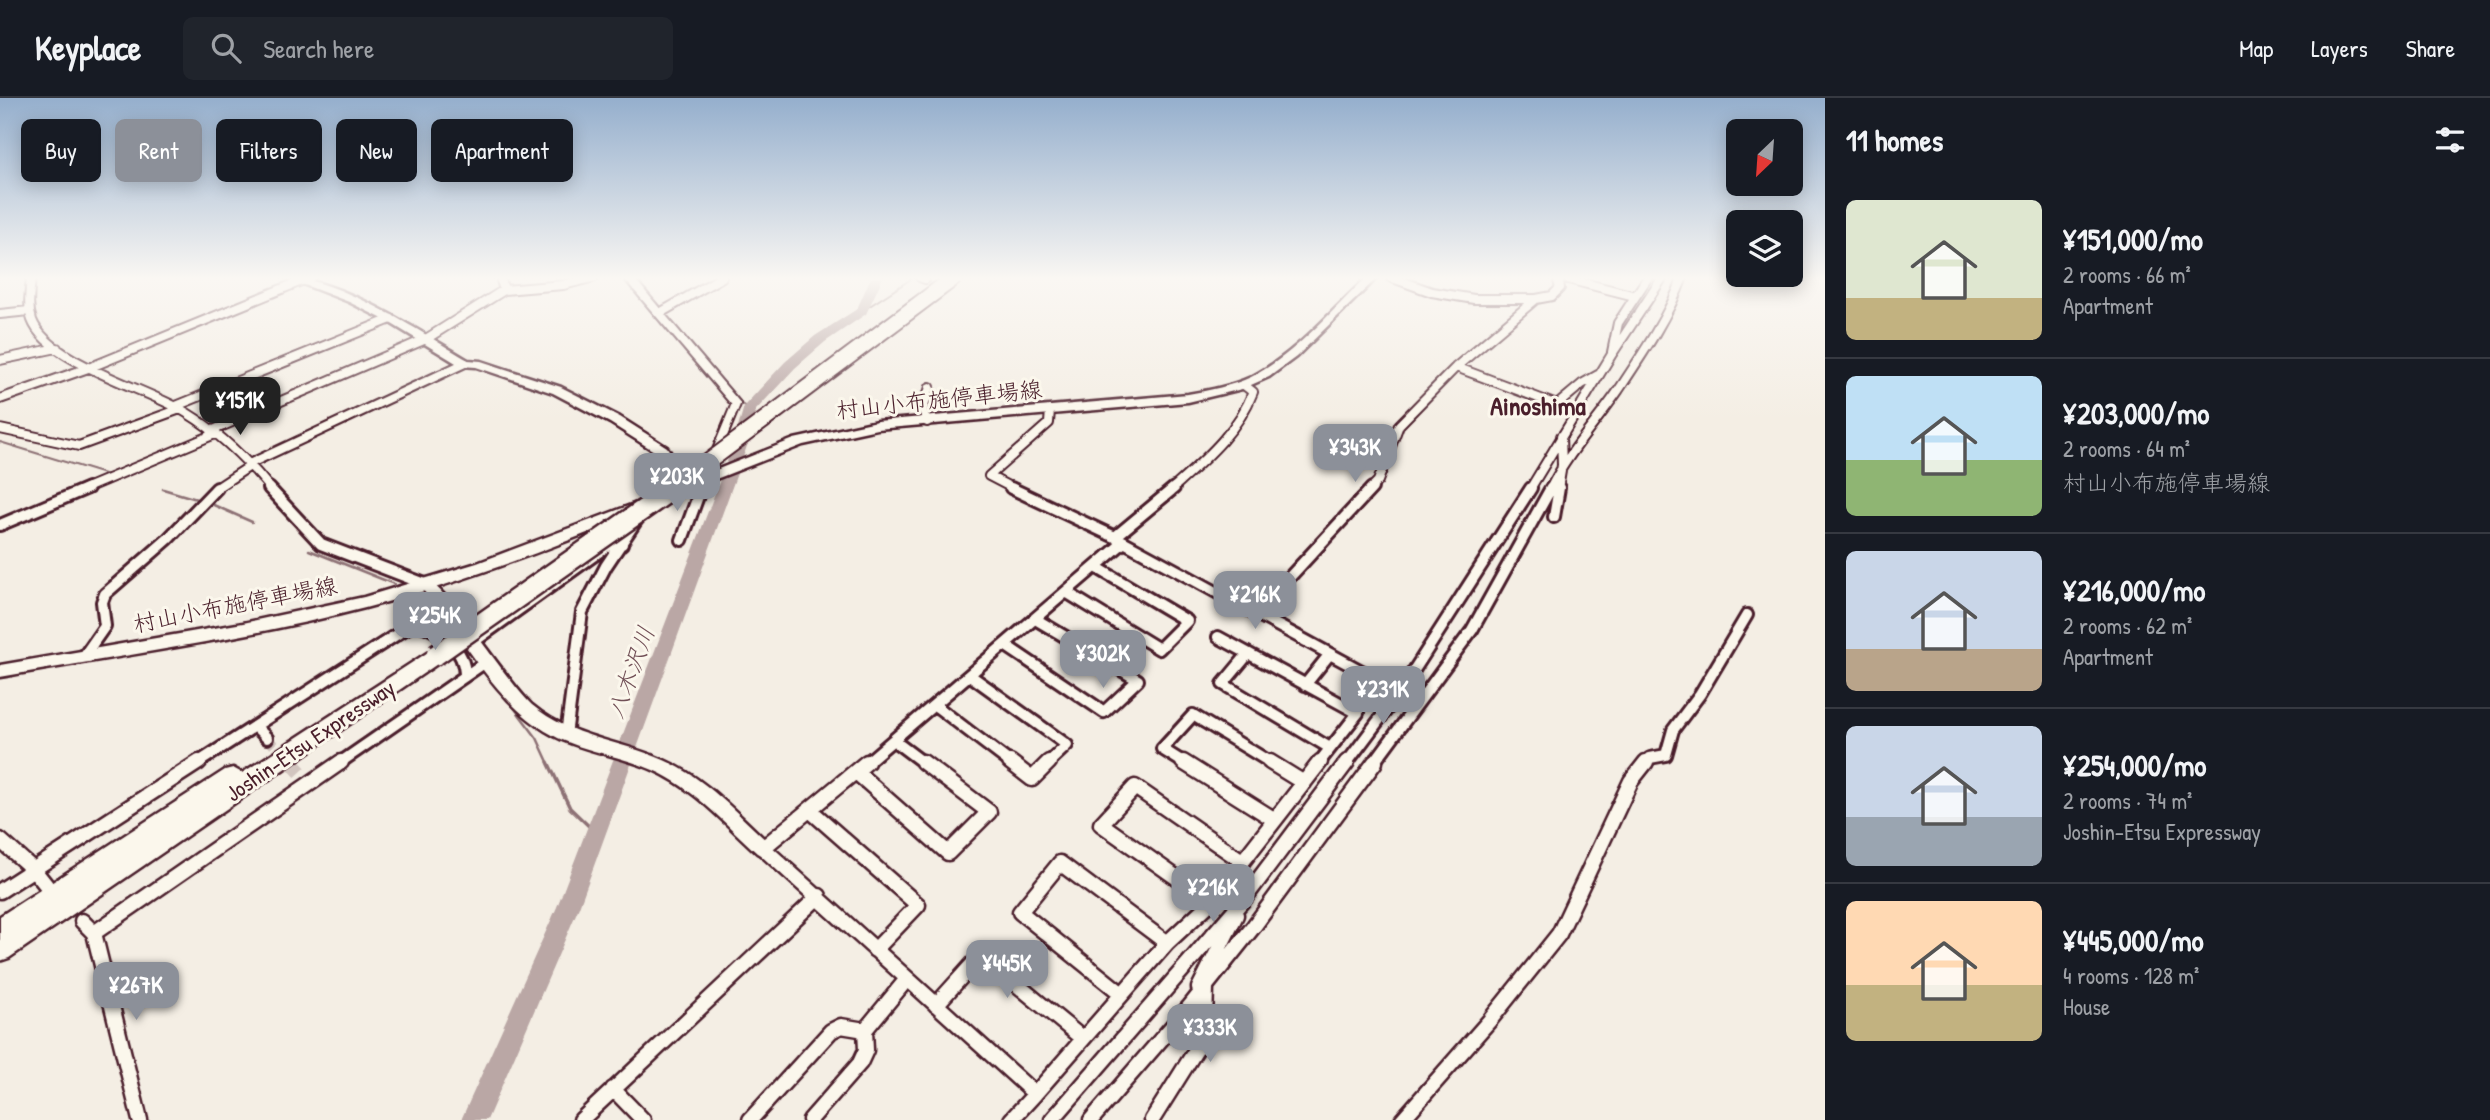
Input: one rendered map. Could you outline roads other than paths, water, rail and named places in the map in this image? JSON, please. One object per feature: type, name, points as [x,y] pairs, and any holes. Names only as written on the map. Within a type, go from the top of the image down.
[{"type":"highway","name":"Joshin-Etsu Expressway","points":[[0,930],[432,652],[694,463],[869,325]]},
{"type":"highway","name":"Joshin-Etsu Expressway","points":[[0,949],[715,459],[892,325]]},
{"type":"main road","points":[[401,325],[465,363],[477,364],[557,390],[590,405],[662,450],[672,463],[699,481]]},
{"type":"main road","name":"村山小布施停車場線","points":[[0,671],[226,632],[327,611],[425,584],[544,547],[699,481],[818,436],[877,425],[1188,398],[1244,385],[1279,365],[1322,325]]},
{"type":"street","points":[[35,325],[57,348],[178,408],[213,433],[250,465],[307,532],[321,544],[425,584],[438,607],[472,643],[483,664],[542,722],[566,734],[672,772],[706,795],[1035,1094]]},
{"type":"street","points":[[0,399],[91,367],[190,325]]},
{"type":"street","points":[[0,429],[79,446],[377,325]]},
{"type":"street","points":[[0,526],[426,339],[449,325]]},
{"type":"street","points":[[670,325],[736,404],[699,481],[702,489],[682,540]]},
{"type":"street","points":[[1243,607],[1264,605],[1378,481],[1399,425],[1456,367],[1506,325]]},
{"type":"street","points":[[1612,355],[1618,325]]},
{"type":"street","points":[[1052,1120],[1244,899],[1400,692],[1491,554],[1561,436],[1632,325]]},
{"type":"street","points":[[1091,1120],[1206,987],[1364,780],[1472,630],[1546,498],[1562,464],[1618,391],[1659,325]]},
{"type":"street","points":[[0,360],[57,348]]},
{"type":"street","points":[[84,656],[106,626],[108,617],[102,602],[105,594],[129,576],[220,484],[250,465],[465,363]]},
{"type":"street","points":[[1456,367],[1557,405],[1582,384],[1601,374]]},
{"type":"street","points":[[763,848],[936,706],[1096,567],[1120,540],[1218,448],[1251,402],[1254,392],[1244,385]]},
{"type":"street","points":[[926,422],[923,410],[930,387]]},
{"type":"street","points":[[1050,410],[1049,423],[989,476],[1120,540],[1400,692]]},
{"type":"street","points":[[1554,517],[1562,464],[1561,436]]},
{"type":"street","points":[[566,734],[582,612],[606,566],[636,524],[643,505]]},
{"type":"street","points":[[472,643],[607,547],[622,544]]},
{"type":"street","points":[[1066,592],[1159,649],[1187,621],[1096,567]]},
{"type":"street","points":[[0,891],[438,607]]},
{"type":"street","points":[[1402,1120],[1490,1020],[1559,934],[1631,781],[1650,758],[1666,755],[1673,730],[1700,694],[1747,615]]},
{"type":"street","points":[[1005,645],[1104,712],[1138,680],[1037,620]]},
{"type":"street","points":[[415,623],[435,630],[461,655],[465,663],[465,676]]},
{"type":"street","points":[[1012,1120],[1167,943],[1212,902],[1358,713],[1218,638]]},
{"type":"street","points":[[1248,654],[1223,684],[1330,748]]},
{"type":"street","points":[[1305,685],[1329,655]]},
{"type":"street","points":[[94,933],[307,778],[483,664]]},
{"type":"street","points":[[936,706],[1032,779],[1067,744],[971,676]]},
{"type":"street","points":[[1275,820],[1162,749],[1193,715],[1304,783]]},
{"type":"street","points":[[256,727],[267,738]]},
{"type":"street","points":[[856,772],[948,853],[989,813],[893,740]]},
{"type":"street","points":[[1212,902],[1101,824],[1135,787],[1242,861]]},
{"type":"street","points":[[811,811],[918,905],[875,950]]},
{"type":"street","points":[[0,839],[34,870],[46,885]]},
{"type":"street","points":[[1122,993],[1020,912],[1060,863],[1167,943]]},
{"type":"street","points":[[581,1120],[819,897]]},
{"type":"street","points":[[1191,1006],[1244,899]]},
{"type":"street","points":[[82,921],[94,933],[140,1120]]},
{"type":"street","points":[[936,1005],[981,955],[1083,1039]]},
{"type":"street","points":[[810,1120],[860,1063],[866,1050],[865,1030],[907,979]]},
{"type":"street","points":[[1152,1120],[1199,1045],[1205,1023],[1206,987]]},
{"type":"street","points":[[750,1120],[831,1031],[841,1026],[865,1030]]},
{"type":"street","points":[[613,1089],[643,1120]]},
{"type":"waterway","name":"八木沢川","points":[[474,1120],[568,907],[740,446],[749,409],[790,365],[841,325]]},
{"type":"waterway","points":[[740,403],[749,409]]},
{"type":"waterway","points":[[0,442],[111,476]]},
{"type":"waterway","points":[[163,489],[200,500]]},
{"type":"waterway","points":[[209,503],[252,522]]},
{"type":"waterway","points":[[309,550],[394,584]]},
{"type":"waterway","points":[[419,598],[434,607]]},
{"type":"waterway","points":[[438,612],[454,632]]},
{"type":"waterway","points":[[506,697],[537,738],[549,764]]},
{"type":"waterway","points":[[548,762],[570,808],[596,833]]},
{"type":"tunnel","points":[[267,738],[292,764]]},
{"type":"tunnel","points":[[291,762],[302,774]]},
{"type":"district","name":"Ainoshima","points":[[1538,405]]}]
